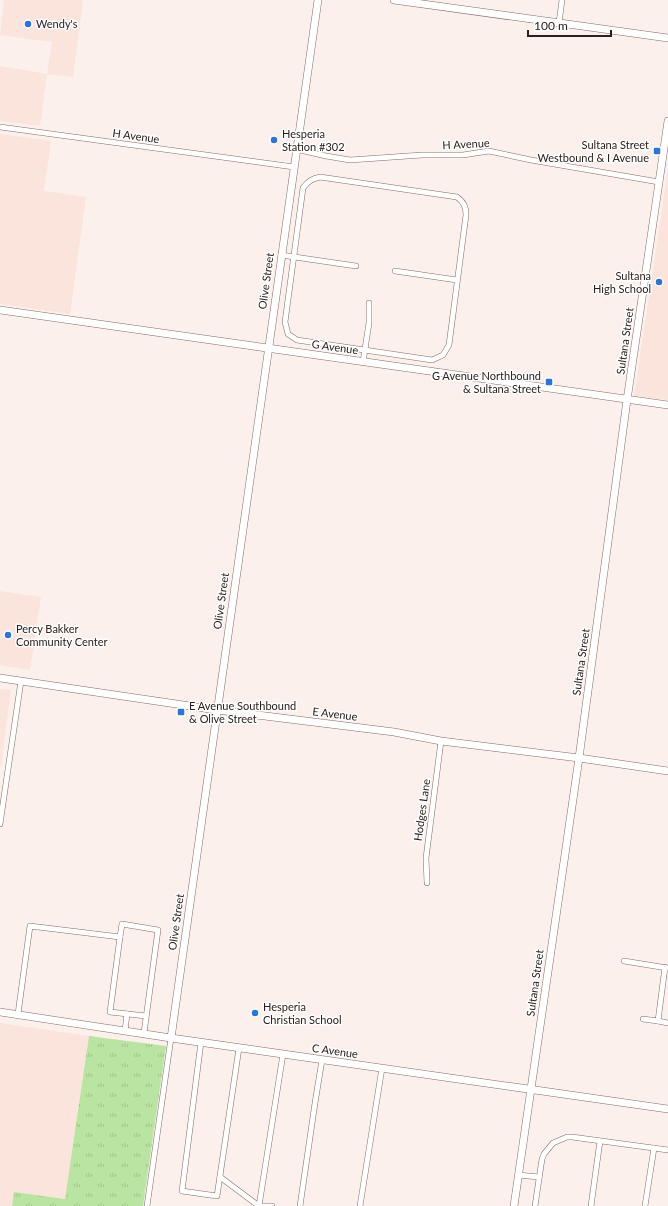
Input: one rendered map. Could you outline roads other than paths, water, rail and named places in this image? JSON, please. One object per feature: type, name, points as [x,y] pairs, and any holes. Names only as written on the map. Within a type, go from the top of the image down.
[{"type":"street","name":"Olive Street","points":[[146,1206],[318,0]]},
{"type":"street","points":[[394,0],[439,3],[559,23],[668,38]]},
{"type":"street","points":[[559,23],[562,0]]},
{"type":"street","name":"Sultana Street","points":[[514,1206],[579,758],[627,400],[668,121]]},
{"type":"street","name":"H Avenue","points":[[0,127],[294,167]]},
{"type":"street","name":"H Avenue","points":[[296,149],[350,160],[422,155],[463,155],[489,151],[531,160],[659,182]]},
{"type":"street","points":[[320,177],[457,197],[463,201],[466,209],[466,215],[449,345],[443,355],[432,360],[297,340],[288,334],[285,322],[294,256],[303,188],[307,182],[313,178],[320,177]]},
{"type":"street","points":[[281,255],[356,266]]},
{"type":"street","points":[[395,271],[457,280]]},
{"type":"street","points":[[362,362],[369,323],[369,303]]},
{"type":"street","name":"G Avenue","points":[[0,310],[668,405]]},
{"type":"street","name":"E Avenue","points":[[0,678],[217,710],[394,732],[441,741],[579,758],[668,771]]},
{"type":"street","points":[[0,824],[21,681]]},
{"type":"street","name":"Hodges Lane","points":[[426,883],[426,858],[441,741]]},
{"type":"street","points":[[144,1033],[158,930],[122,924],[110,1012],[146,1016]]},
{"type":"street","points":[[18,1014],[30,926],[120,937]]},
{"type":"street","points":[[624,961],[667,968],[658,1021]]},
{"type":"street","name":"C Avenue","points":[[0,1012],[239,1048],[668,1109]]},
{"type":"street","points":[[125,1031],[127,1014]]},
{"type":"street","points":[[643,1019],[668,1023]]},
{"type":"street","points":[[201,1042],[182,1191],[217,1196],[239,1048]]},
{"type":"street","points":[[259,1206],[282,1054]]},
{"type":"street","points":[[300,1206],[322,1060]]},
{"type":"street","points":[[360,1206],[382,1068]]},
{"type":"street","points":[[535,1206],[537,1177],[544,1154],[553,1143],[567,1137],[668,1150]]},
{"type":"street","points":[[591,1206],[600,1141]]},
{"type":"street","points":[[645,1206],[654,1148]]},
{"type":"street","points":[[518,1175],[537,1177]]},
{"type":"street","points":[[220,1177],[259,1206],[272,1206]]},
{"type":"place","name":"Wendy's","points":[[28,24]]},
{"type":"place","name":"Hesperia Station #302","points":[[274,140]]},
{"type":"place","name":"Sultana Street Westbound & I Avenue","points":[[657,151]]},
{"type":"place","name":"Sultana High School","points":[[659,282]]},
{"type":"place","name":"G Avenue Northbound & Sultana Street","points":[[549,382]]},
{"type":"place","name":"Percy Bakker Community Center","points":[[8,635]]},
{"type":"place","name":"E Avenue Southbound & Olive Street","points":[[181,712]]},
{"type":"place","name":"Hesperia Christian School","points":[[255,1013]]}]
